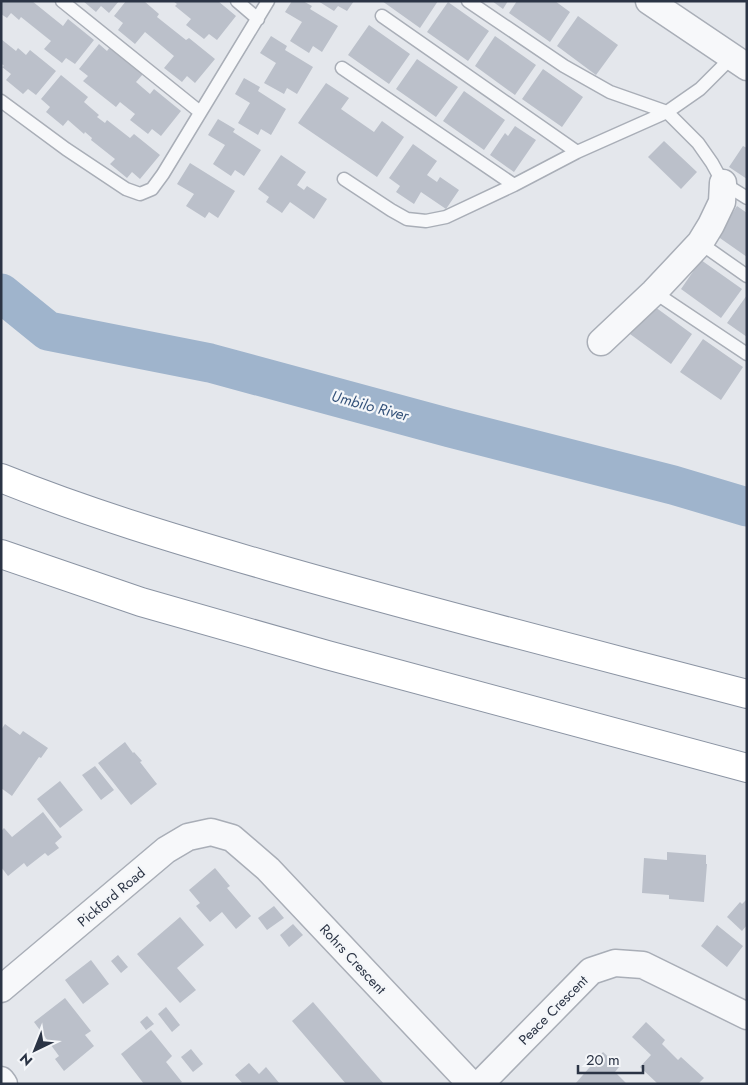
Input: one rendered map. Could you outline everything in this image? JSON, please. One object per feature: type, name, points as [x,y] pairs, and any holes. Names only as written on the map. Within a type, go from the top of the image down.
[{"type":"highway","points":[[1,478],[36,492],[167,536],[331,584],[747,694]]},
{"type":"highway","points":[[1,554],[140,602],[337,658],[747,768]]},
{"type":"street","points":[[649,1],[739,62]]},
{"type":"street","points":[[602,342],[654,292],[700,243],[722,202],[723,183]]},
{"type":"street","name":"Pickford Road","points":[[1,989],[166,850],[188,837],[211,832],[232,838]]},
{"type":"street","name":"Rohrs Crescent","points":[[232,838],[268,869],[471,1084]]},
{"type":"street","name":"Peace Crescent","points":[[480,1084],[591,970],[615,963],[643,965],[747,1016]]},
{"type":"street","points":[[1,1080],[4,1084]]},
{"type":"lane","points":[[62,1],[200,112]]},
{"type":"lane","points":[[237,1],[258,19]]},
{"type":"lane","points":[[1,101],[66,149],[126,189],[140,194],[152,189],[163,174],[268,1]]},
{"type":"lane","points":[[468,1],[564,66],[602,88],[667,112],[698,143],[723,183],[747,198]]},
{"type":"lane","points":[[382,16],[577,152]]},
{"type":"lane","points":[[344,179],[407,219],[426,221],[446,217],[514,185],[577,152],[667,112],[739,62]]},
{"type":"lane","points":[[342,68],[514,185]]},
{"type":"lane","points":[[700,243],[747,276]]},
{"type":"lane","points":[[654,292],[747,354]]},
{"type":"building","points":[[1,1],[32,1],[63,26],[68,19],[94,40],[75,64],[66,58],[62,63],[44,49],[51,41],[21,17],[19,20],[11,13],[7,18],[1,14]]},
{"type":"building","points":[[83,1],[119,1],[109,13],[101,6],[96,12]]},
{"type":"building","points":[[126,1],[144,1],[159,14],[157,17],[186,40],[189,38],[215,59],[195,83],[187,76],[182,82],[164,68],[174,56],[145,32],[135,44],[118,30],[123,23],[114,16]]},
{"type":"building","points":[[173,1],[218,1],[236,16],[217,40],[209,34],[204,39],[186,25],[191,19],[175,6],[177,4]]},
{"type":"building","points":[[292,1],[303,1],[312,6],[310,9],[338,26],[322,52],[313,46],[309,53],[290,41],[302,22],[285,12]]},
{"type":"building","points":[[318,1],[354,1],[347,11],[338,6],[334,11]]},
{"type":"building","points":[[382,1],[438,1],[420,28]]},
{"type":"building","points":[[492,1],[508,1],[503,9]]},
{"type":"building","points":[[517,1],[555,1],[570,12],[550,42],[509,13]]},
{"type":"building","points":[[448,2],[489,31],[468,61],[427,32]]},
{"type":"building","points":[[578,16],[618,45],[596,75],[557,46]]},
{"type":"building","points":[[369,25],[410,54],[389,84],[348,55]]},
{"type":"building","points":[[271,36],[287,46],[285,50],[313,67],[297,94],[287,88],[284,94],[264,83],[276,63],[260,53]]},
{"type":"building","points":[[495,36],[536,65],[515,95],[475,66]]},
{"type":"building","points":[[1,39],[16,51],[18,48],[26,55],[30,50],[56,71],[36,95],[28,89],[23,94],[6,80],[11,74],[2,67],[4,66],[1,63]]},
{"type":"building","points":[[99,44],[107,51],[110,47],[143,74],[136,82],[150,94],[154,89],[181,111],[161,136],[152,129],[148,134],[130,120],[135,114],[120,102],[116,107],[83,81],[88,76],[79,69]]},
{"type":"building","points":[[417,59],[458,87],[436,117],[396,89]]},
{"type":"building","points":[[543,69],[583,97],[562,127],[522,99]]},
{"type":"building","points":[[61,75],[88,97],[84,102],[99,115],[97,117],[105,123],[107,120],[130,138],[134,134],[160,155],[140,179],[132,172],[127,178],[110,164],[115,159],[91,140],[92,138],[85,132],[84,134],[68,120],[63,126],[46,112],[50,107],[41,99]]},
{"type":"building","points":[[244,78],[260,87],[258,91],[286,109],[271,135],[261,129],[258,135],[238,123],[250,103],[235,94]]},
{"type":"building","points":[[326,83],[349,98],[341,109],[374,132],[382,121],[404,137],[377,177],[298,123]]},
{"type":"building","points":[[464,91],[505,120],[484,150],[443,121]]},
{"type":"building","points":[[218,119],[235,129],[233,132],[261,150],[244,176],[235,170],[231,176],[213,164],[225,145],[208,135]]},
{"type":"building","points":[[515,126],[536,140],[514,172],[490,155],[505,133],[508,136]]},
{"type":"building","points":[[664,141],[697,172],[681,189],[648,157]]},
{"type":"building","points":[[413,144],[437,161],[427,175],[437,182],[440,177],[459,190],[446,209],[421,192],[414,204],[396,192],[400,186],[389,178]]},
{"type":"building","points":[[743,146],[747,148],[747,179],[729,167]]},
{"type":"building","points":[[281,155],[306,172],[297,185],[304,190],[307,186],[327,199],[314,219],[290,202],[282,213],[266,202],[269,197],[258,189]]},
{"type":"building","points":[[190,163],[235,191],[218,218],[209,212],[205,218],[186,206],[194,194],[177,184]]},
{"type":"building","points":[[737,206],[747,213],[747,257],[717,236]]},
{"type":"building","points":[[701,260],[742,289],[721,318],[681,289]]},
{"type":"building","points":[[747,295],[747,337],[727,323]]},
{"type":"building","points":[[651,304],[692,334],[671,364],[630,334]]},
{"type":"building","points":[[703,339],[743,367],[721,400],[680,372]]},
{"type":"building","points":[[5,724],[20,735],[23,731],[48,748],[41,758],[39,757],[12,796],[1,788],[1,730]]},
{"type":"building","points":[[125,742],[142,761],[140,762],[157,784],[131,805],[98,763]]},
{"type":"building","points":[[95,766],[114,790],[101,800],[82,775]]},
{"type":"building","points":[[60,781],[83,810],[60,828],[37,799]]},
{"type":"building","points":[[43,812],[62,837],[55,843],[59,848],[48,856],[45,853],[27,867],[24,863],[8,876],[1,867],[1,831],[4,828],[12,837]]},
{"type":"building","points":[[667,852],[706,855],[704,902],[669,899],[669,895],[642,893],[644,858],[667,860]]},
{"type":"building","points":[[215,868],[230,886],[227,888],[251,916],[236,929],[222,912],[210,922],[196,906],[200,903],[189,890]]},
{"type":"building","points":[[747,899],[747,925],[742,931],[727,917],[740,902],[742,904]]},
{"type":"building","points":[[274,906],[284,918],[267,930],[258,918]]},
{"type":"building","points":[[180,917],[204,945],[177,968],[196,990],[180,1003],[137,954]]},
{"type":"building","points":[[293,924],[303,935],[289,947],[280,935]]},
{"type":"building","points":[[717,925],[743,946],[727,967],[701,946]]},
{"type":"building","points":[[118,955],[128,967],[121,973],[111,961]]},
{"type":"building","points":[[91,960],[109,984],[83,1004],[65,980]]},
{"type":"building","points":[[65,998],[91,1031],[85,1035],[94,1046],[64,1071],[55,1059],[59,1056],[34,1022]]},
{"type":"building","points":[[313,1002],[384,1084],[346,1084],[292,1021]]},
{"type":"building","points":[[166,1007],[180,1025],[172,1032],[158,1014]]},
{"type":"building","points":[[147,1016],[154,1024],[146,1030],[140,1022]]},
{"type":"building","points":[[646,1022],[665,1040],[662,1044],[678,1060],[681,1057],[704,1078],[698,1084],[658,1084],[640,1067],[651,1055],[632,1037]]},
{"type":"building","points":[[151,1030],[172,1056],[166,1062],[182,1082],[179,1084],[144,1084],[121,1054]]},
{"type":"building","points":[[191,1049],[203,1064],[193,1072],[181,1057]]},
{"type":"building","points":[[603,1052],[619,1067],[615,1072],[627,1084],[575,1084]]},
{"type":"building","points":[[249,1063],[259,1074],[266,1067],[280,1084],[243,1084],[235,1075]]},
{"type":"waterway","name":"Umbilo River","points":[[1,293],[48,331],[210,363],[450,428],[673,485],[747,507]]}]
